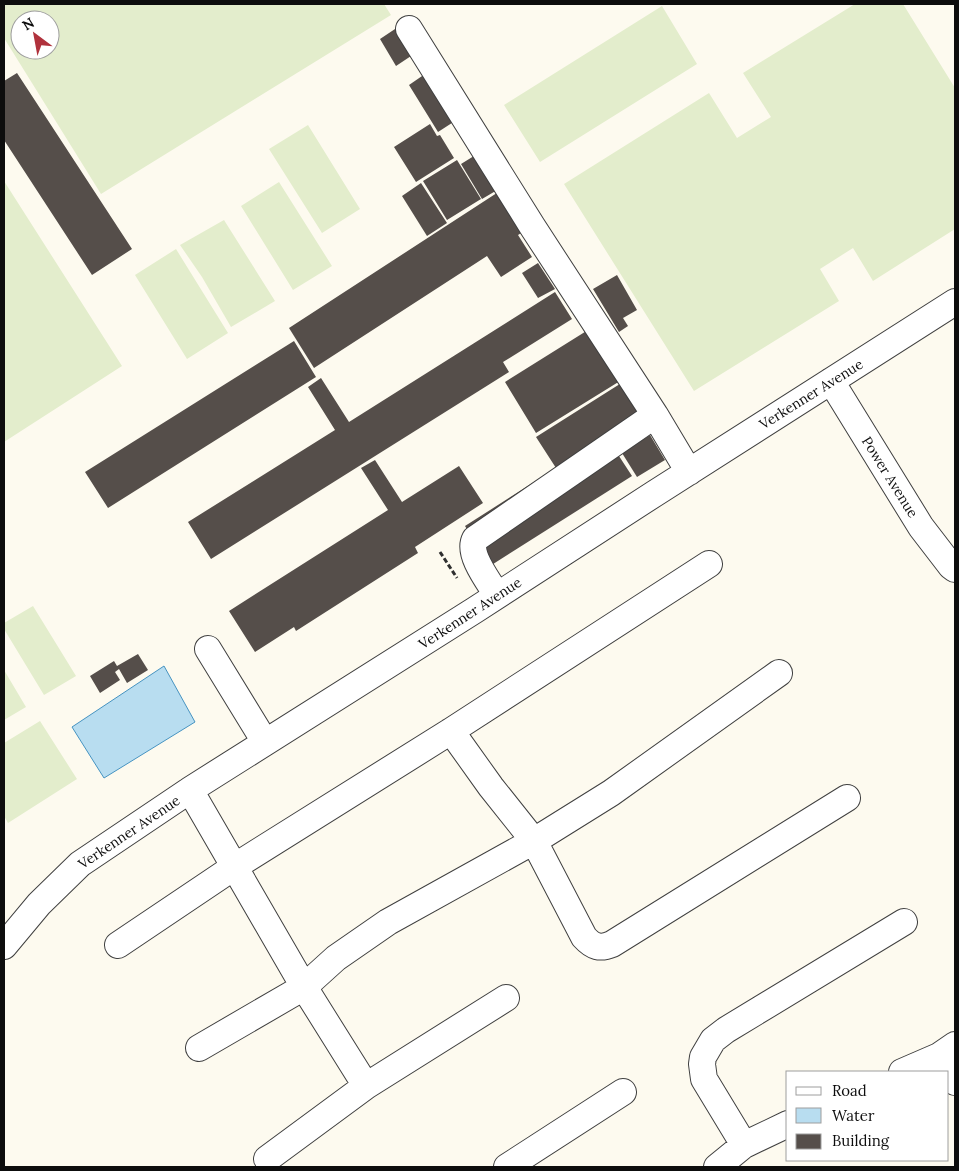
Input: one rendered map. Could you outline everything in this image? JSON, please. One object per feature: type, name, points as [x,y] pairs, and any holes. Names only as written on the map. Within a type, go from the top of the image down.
[{"type":"street","points":[[409,29],[516,201],[655,415],[689,472]]},
{"type":"street","name":"Verkenner Avenue","points":[[4,946],[39,904],[80,864],[190,790],[955,302]]},
{"type":"street","name":"Power Avenue","points":[[831,381],[921,527],[955,569]]},
{"type":"street","points":[[497,595],[482,571],[474,553],[472,544],[475,539],[655,415]]},
{"type":"street","points":[[118,945],[234,868],[451,732],[709,564]]},
{"type":"street","points":[[208,649],[265,742]]},
{"type":"street","points":[[199,1048],[304,987],[336,958],[388,922],[534,841],[611,793],[779,673]]},
{"type":"street","points":[[451,732],[534,841],[584,937],[591,944],[599,946],[605,947],[612,944],[847,798]]},
{"type":"street","points":[[190,790],[304,987],[366,1086]]},
{"type":"street","points":[[744,1145],[704,1079],[703,1057],[712,1040],[904,922]]},
{"type":"street","points":[[267,1159],[366,1086],[506,998]]},
{"type":"street","points":[[904,1071],[947,1050],[955,1082]]},
{"type":"street","points":[[507,1167],[623,1092]]},
{"type":"street","points":[[718,1167],[744,1145],[786,1125]]},
{"type":"green space","points":[[4,4],[384,4],[391,15],[101,194],[18,60],[60,60],[60,10],[10,10],[10,48],[4,38]]},
{"type":"green space","points":[[855,4],[903,4],[955,88],[955,229],[873,281],[853,248],[820,269],[839,301],[694,391],[564,184],[709,93],[737,138],[771,117],[743,73]]},
{"type":"green space","points":[[662,6],[697,64],[540,162],[504,105]]},
{"type":"green space","points":[[308,125],[360,209],[322,233],[269,149]]},
{"type":"green space","points":[[4,181],[122,366],[4,442]]},
{"type":"green space","points":[[279,182],[332,266],[293,290],[241,206]]},
{"type":"green space","points":[[224,220],[275,301],[231,327],[202,277],[180,245]]},
{"type":"green space","points":[[176,249],[228,333],[187,359],[135,275]]},
{"type":"green space","points":[[33,606],[76,676],[44,695],[4,629],[4,623]]},
{"type":"green space","points":[[4,670],[26,707],[4,720]]},
{"type":"green space","points":[[40,721],[77,779],[8,823],[4,816],[4,743]]},
{"type":"water","points":[[164,666],[195,722],[104,778],[72,727]]},
{"type":"building","points":[[395,29],[411,56],[396,66],[380,39]]},
{"type":"building","points":[[17,73],[132,249],[92,275],[4,140],[4,81]]},
{"type":"building","points":[[425,74],[455,121],[438,132],[409,85]]},
{"type":"building","points":[[430,124],[437,136],[440,135],[454,158],[416,182],[394,147]]},
{"type":"building","points":[[482,151],[504,186],[482,199],[461,164]]},
{"type":"building","points":[[457,160],[481,199],[447,220],[423,181]]},
{"type":"building","points":[[421,183],[447,223],[427,236],[402,196]]},
{"type":"building","points":[[503,189],[529,228],[518,235],[532,257],[501,277],[487,256],[314,368],[289,328]]},
{"type":"building","points":[[538,263],[555,289],[538,298],[522,273]]},
{"type":"building","points":[[617,275],[637,310],[623,318],[628,326],[619,332],[593,289]]},
{"type":"building","points":[[555,292],[572,319],[503,362],[509,372],[211,559],[188,522],[335,430],[308,387],[321,378],[349,422]]},
{"type":"building","points":[[588,330],[620,381],[536,433],[505,382]]},
{"type":"building","points":[[294,341],[316,377],[108,508],[85,472]]},
{"type":"building","points":[[623,382],[653,430],[617,453],[632,476],[490,566],[465,526],[556,468],[536,437]]},
{"type":"building","points":[[650,435],[665,460],[637,477],[622,453]]},
{"type":"building","points":[[375,460],[402,502],[459,466],[483,503],[415,547],[418,553],[296,631],[294,627],[255,652],[229,611],[388,510],[361,468]]},
{"type":"building","points":[[138,654],[148,670],[127,683],[119,669],[115,672],[120,680],[100,693],[90,676],[114,661],[117,666]]}]
